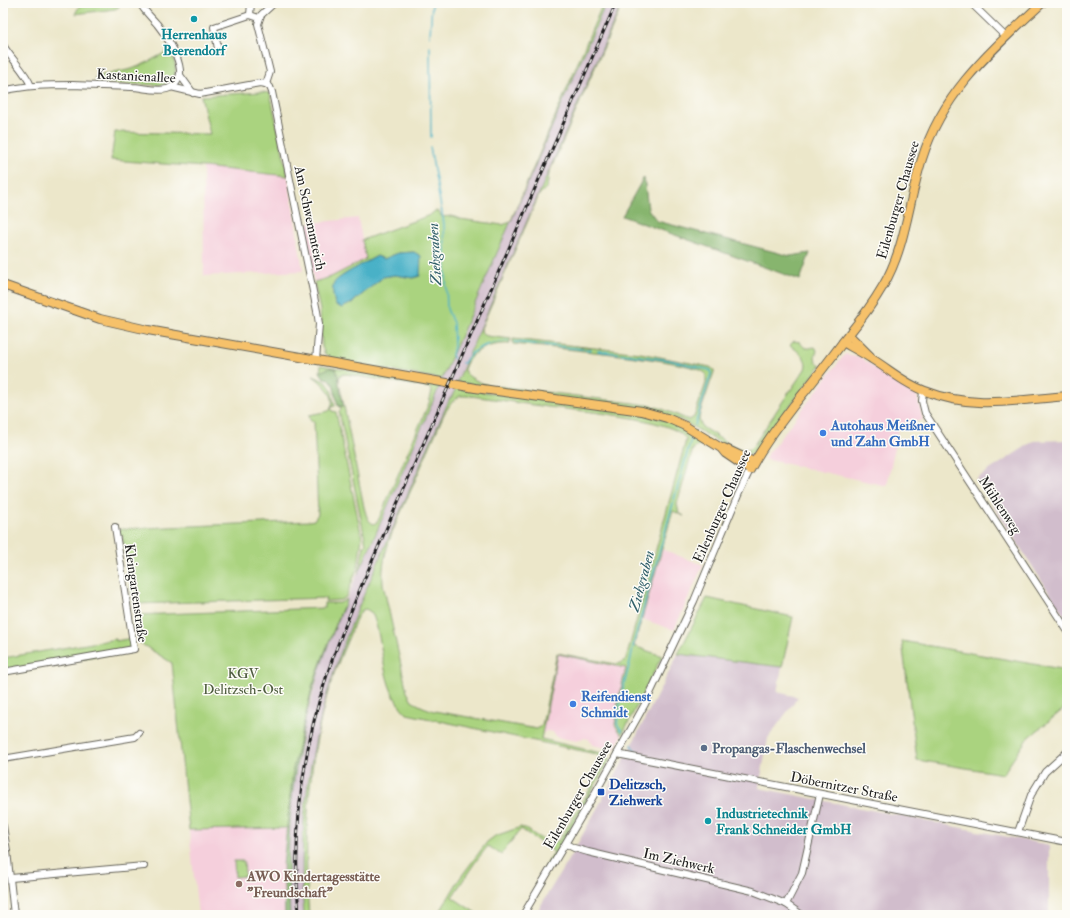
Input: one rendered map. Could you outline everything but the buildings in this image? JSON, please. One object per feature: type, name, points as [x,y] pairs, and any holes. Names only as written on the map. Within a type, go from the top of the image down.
[{"type":"main road","name":"Eilenburger Chaussee","points":[[750,470],[772,434],[872,304],[890,273],[902,242],[922,157],[942,113],[969,74],[1042,3]]},
{"type":"main road","points":[[3,286],[28,293],[100,319],[122,324],[475,388],[642,411],[667,418],[685,426],[721,448],[725,453],[750,470]]},
{"type":"main road","points":[[849,335],[873,360]]},
{"type":"main road","points":[[843,342],[873,360],[897,377],[923,391],[952,399],[986,403],[1067,396]]},
{"type":"main road","points":[[721,448],[728,449],[754,462]]},
{"type":"street","points":[[140,3],[172,47],[177,59],[180,75],[193,93]]},
{"type":"street","points":[[250,15],[251,3]]},
{"type":"street","points":[[266,84],[270,72],[258,24],[259,18],[274,3]]},
{"type":"street","points":[[971,3],[1006,37]]},
{"type":"street","points":[[218,49],[214,27],[250,15],[259,18]]},
{"type":"street","points":[[3,45],[28,79],[31,86]]},
{"type":"street","points":[[171,87],[180,75]]},
{"type":"street","name":"Kastanienallee","points":[[3,91],[31,86],[106,86],[154,89],[166,89],[171,87],[200,94],[260,83],[266,84]]},
{"type":"street","name":"Am Schwemmteich","points":[[266,84],[270,87],[272,92],[317,310],[319,324],[316,360]]},
{"type":"street","name":"Mühlenweg","points":[[923,391],[922,401],[925,413],[1067,630]]},
{"type":"street","name":"Eilenburger Chaussee","points":[[523,915],[566,844],[644,704],[694,601],[750,470]]},
{"type":"street","name":"Kleingartenstraße","points":[[3,672],[134,650],[115,527]]},
{"type":"street","points":[[3,759],[135,737],[139,733]]},
{"type":"street","points":[[1018,832],[1031,795],[1045,772],[1067,752]]},
{"type":"street","name":"Döbernitzer Straße","points":[[617,754],[1067,842]]},
{"type":"street","points":[[786,904],[802,872],[820,794]]},
{"type":"street","points":[[3,826],[11,878],[14,915]]},
{"type":"street","name":"Im Ziehwerk","points":[[566,844],[588,852],[753,891],[786,904],[802,915]]},
{"type":"street","points":[[11,878],[144,866]]},
{"type":"shaded area","points":[[606,3],[622,3],[454,387],[456,388],[450,398],[364,593],[339,658],[321,716],[308,777],[303,840],[302,875],[304,915],[290,915],[288,880],[293,786],[305,723],[321,666],[343,607]]},
{"type":"shaded area","points":[[203,167],[288,176],[303,271],[204,276]]},
{"type":"shaded area","points":[[358,218],[366,259],[331,277],[314,282],[303,224]]},
{"type":"shaded area","points":[[845,354],[860,357],[885,375],[916,392],[923,420],[899,425],[887,486],[764,459]]},
{"type":"shaded area","points":[[1067,440],[1067,620],[976,479],[1034,441]]},
{"type":"shaded area","points":[[661,549],[703,565],[674,630],[642,619]]},
{"type":"shaded area","points":[[558,654],[626,668],[618,701],[615,725],[622,735],[615,748],[611,749],[592,745],[589,739],[583,738],[577,741],[556,737],[553,732],[546,731],[542,734]]},
{"type":"shaded area","points":[[678,654],[782,667],[777,692],[798,697],[768,738],[759,788],[1049,845],[1049,915],[535,915],[574,850],[623,762]]},
{"type":"shaded area","name":"AWO Kindertagesstätte \"Freundschaft\"","points":[[287,828],[283,864],[285,915],[198,915],[189,830]]},
{"type":"shaded area","points":[[4,880],[8,915],[3,915]]},
{"type":"green space","points":[[81,3],[117,3],[119,7],[115,9],[75,14]]},
{"type":"green space","points":[[603,3],[606,3],[514,215]]},
{"type":"green space","points":[[622,3],[549,173],[547,187],[539,195],[481,328],[482,334],[487,336],[511,339],[509,344],[495,345],[482,349],[471,357],[464,370],[471,377],[488,385],[648,405],[660,408],[689,420],[694,417],[706,383],[706,374],[696,369],[676,363],[616,354],[513,344],[513,339],[640,353],[710,367],[714,370],[714,372],[700,413],[699,420],[702,427],[735,448],[746,450],[750,449],[754,445],[805,369],[806,365],[804,358],[790,345],[794,341],[800,342],[806,348],[816,348],[816,362],[821,365],[757,449],[751,454],[743,454],[728,447],[681,420],[457,382]]},
{"type":"green space","points":[[170,50],[175,63],[175,71],[173,79],[170,83],[160,85],[96,83],[95,77],[132,69]]},
{"type":"green space","points":[[261,92],[270,93],[288,176],[203,167],[111,160],[115,132],[210,134],[201,96]]},
{"type":"green space","points":[[644,177],[648,209],[657,221],[790,256],[810,253],[800,280],[622,216]]},
{"type":"green space","points":[[435,211],[439,212],[442,217],[452,216],[460,219],[502,225],[511,221],[442,379],[358,365],[333,359],[325,354],[322,347],[320,310],[314,282],[331,277],[366,259],[362,240],[430,215]],"holes":[[[414,252],[413,278],[395,275],[383,277],[352,303],[342,276],[377,256],[384,259],[398,253]]]},
{"type":"green space","points":[[321,365],[440,385],[358,575],[364,545],[366,544],[339,411],[341,408],[338,406],[344,406],[364,507],[368,519],[374,524],[378,521],[429,403],[432,391],[430,388],[346,374],[340,375],[339,381],[336,369],[330,368],[320,372]]},
{"type":"green space","points":[[330,368],[336,369],[344,406],[338,406],[333,384],[329,379],[324,378],[320,372]]},
{"type":"green space","points":[[313,376],[324,381],[330,386],[335,406],[331,407],[331,396],[325,387]]},
{"type":"green space","points":[[456,388],[645,415],[669,421],[702,441],[702,446],[698,446],[693,449],[677,504],[679,513],[684,516],[673,511],[634,646],[662,656],[622,735],[615,725],[618,701],[626,668],[558,654],[541,739],[605,754],[609,758],[609,761],[547,869],[544,869],[554,852],[521,829],[501,854],[488,846],[452,897],[479,915],[438,915],[460,878],[487,842],[495,836],[521,827],[544,840],[554,842],[559,840],[588,793],[603,765],[601,759],[596,754],[407,714],[398,703],[387,679],[376,626],[372,613],[366,609],[362,610],[357,617],[329,688],[346,638],[359,606],[441,418]],"holes":[[[460,396],[471,396],[596,412],[643,420],[678,432],[686,440],[626,659],[622,663],[616,664],[557,653],[542,725],[537,729],[434,711],[413,702],[407,692],[383,584],[384,560],[391,536],[444,414],[452,402]]]},
{"type":"green space","name":"KGV Delitzsch-Ost","points":[[331,407],[332,411],[336,412],[362,538],[358,566],[346,597],[341,600],[325,601],[326,598],[134,604],[136,615],[324,608],[324,603],[340,603],[347,599],[313,684],[293,769],[287,828],[189,830],[172,663],[140,643],[122,535],[117,536],[117,532],[120,529],[314,520],[318,514],[314,421],[311,421],[309,415],[329,411]]},
{"type":"green space","points":[[707,598],[793,617],[782,667],[678,654]]},
{"type":"green space","points":[[343,607],[312,693],[299,748],[289,831],[290,915],[285,915],[283,864],[293,769],[313,684]]},
{"type":"green space","points":[[132,638],[134,649],[3,673],[3,658],[116,639],[116,641]]},
{"type":"green space","points":[[902,641],[1067,670],[1065,708],[1027,739],[1003,774],[917,760]]},
{"type":"green space","points":[[325,701],[316,745],[309,802],[307,831],[307,888],[309,915],[304,915],[302,886],[303,829],[310,772]]},
{"type":"green space","points":[[234,861],[244,861],[245,876],[235,877]]},
{"type":"water","points":[[414,252],[421,256],[420,276],[413,278],[395,275],[383,277],[352,303],[342,308],[335,305],[333,286],[334,283],[341,277],[377,256],[384,259],[398,253]]},
{"type":"waterway","name":"Ziehgraben","points":[[430,36],[432,3]]},
{"type":"waterway","name":"Ziehgraben","points":[[430,46],[431,137]]},
{"type":"waterway","name":"Ziehgraben","points":[[430,147],[444,224],[447,309],[453,323],[454,346],[452,355],[454,359]]},
{"type":"waterway","name":"Ziehgraben","points":[[462,363],[464,363],[472,353],[483,346],[508,341]]},
{"type":"waterway","name":"Ziehgraben","points":[[515,342],[591,350]]},
{"type":"waterway","name":"Ziehgraben","points":[[598,351],[669,360],[710,370],[711,374],[695,425]]},
{"type":"waterway","name":"Ziehgraben","points":[[622,731],[617,724],[621,696],[634,642],[692,436]]},
{"type":"waterway","name":"Ziehgraben","points":[[632,745],[636,753]]},
{"type":"railway","points":[[299,915],[297,855],[301,795],[311,736],[330,666],[363,582],[616,3]]},
{"type":"place","name":"Herrenhaus Beerendorf","points":[[194,19]]},
{"type":"place","name":"Autohaus Meißner und Zahn GmbH","points":[[823,433]]},
{"type":"place","name":"Reifendienst Schmidt","points":[[573,704]]},
{"type":"place","name":"Propangas-Flaschenwechsel","points":[[704,748]]},
{"type":"place","name":"Delitzsch, Ziehwerk","points":[[601,792]]},
{"type":"place","name":"Industrietechnik Frank Schneider GmbH","points":[[708,821]]},
{"type":"place","name":"AWO Kindertagesstätte \"Freundschaft\"","points":[[239,884]]}]
